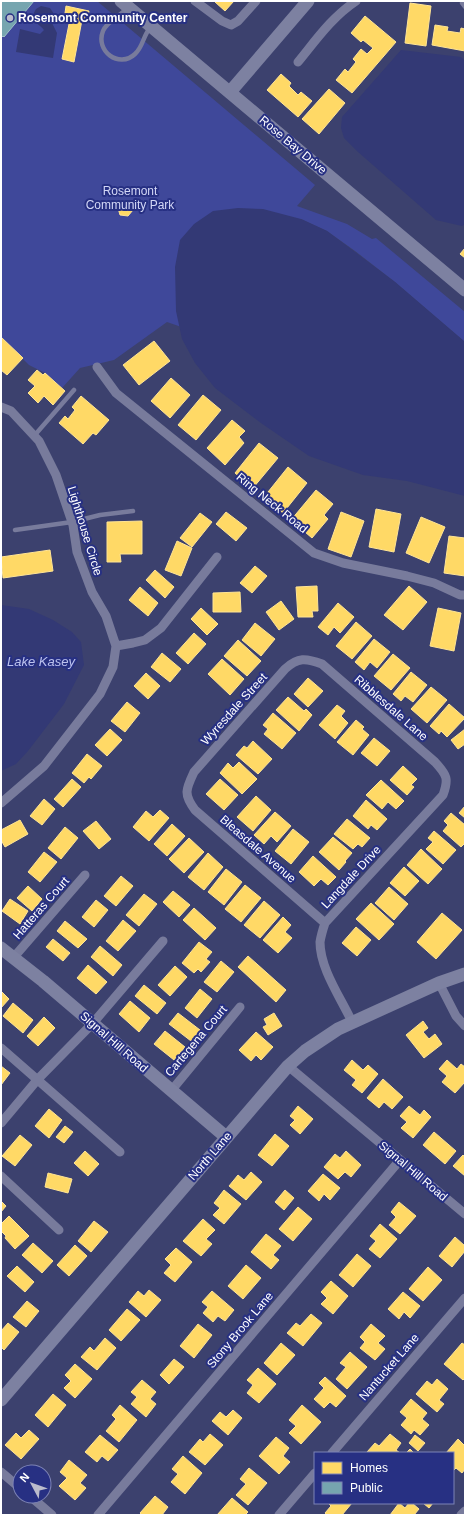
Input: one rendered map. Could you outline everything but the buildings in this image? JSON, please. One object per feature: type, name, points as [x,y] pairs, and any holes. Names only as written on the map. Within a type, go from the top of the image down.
[{"type":"street","points":[[195,1],[222,21],[231,25],[238,21],[256,1]]},
{"type":"street","points":[[230,92],[308,1]]},
{"type":"street","points":[[298,62],[343,9],[356,1]]},
{"type":"street","name":"Rose Bay Drive","points":[[125,4],[465,290]]},
{"type":"street","name":"Ring Neck Road","points":[[97,367],[116,393],[314,552],[343,563],[434,583],[465,596]]},
{"type":"street","name":"Lighthouse Circle","points":[[1,407],[11,411],[39,441],[56,475],[72,522],[77,552],[92,592],[106,616],[116,646],[113,667],[100,694],[44,766],[1,803]]},
{"type":"street","points":[[116,646],[133,644],[145,640],[161,628],[218,557]]},
{"type":"street","name":"Ribblesdale Lane","points":[[308,659],[322,664],[436,762],[445,772],[447,784]]},
{"type":"street","name":"Wyresdale Street","points":[[186,787],[194,772],[285,669],[294,661],[308,659]]},
{"type":"street","name":"Langdale Drive","points":[[352,1022],[327,972],[322,955],[320,940],[325,923],[443,795],[447,784]]},
{"type":"street","name":"Bleasdale Avenue","points":[[186,787],[188,801],[195,810],[325,923]]},
{"type":"street","name":"Hatteras Court","points":[[14,957],[85,875]]},
{"type":"street","points":[[1,1123],[38,1079],[93,1023],[164,941]]},
{"type":"street","name":"Signal Hill Road","points":[[1,948],[14,957],[93,1023],[226,1138]]},
{"type":"street","name":"North Lane","points":[[1,1400],[288,1066],[322,1038],[352,1022],[439,983],[465,974]]},
{"type":"street","points":[[439,983],[456,1016],[465,1026]]},
{"type":"street","name":"Cartegena Court","points":[[171,1091],[240,1007]]},
{"type":"street","points":[[1,1048],[120,1152]]},
{"type":"street","name":"Signal Hill Road","points":[[288,1066],[465,1214]]},
{"type":"street","name":"Stony Brook Lane","points":[[98,1515],[400,1160]]},
{"type":"street","points":[[1,1176],[59,1230]]},
{"type":"street","name":"Nantucket Lane","points":[[333,1452],[465,1298]]},
{"type":"street","points":[[1,1472],[12,1481]]},
{"type":"street","points":[[279,1515],[314,1473]]},
{"type":"street","points":[[39,1504],[52,1515]]},
{"type":"street","points":[[462,1515],[465,1511]]},
{"type":"lane","points":[[463,1],[462,3],[465,7]]},
{"type":"lane","points":[[125,4],[122,14],[108,23],[102,32],[102,46],[109,56],[118,60],[123,60],[135,55],[141,46],[146,32],[151,26]]},
{"type":"lane","points":[[34,436],[74,390]]},
{"type":"lane","points":[[15,530],[72,522],[100,515],[133,511]]},
{"type":"green space","name":"Rosemont Community Park","points":[[1,1],[97,1],[315,185],[297,206],[347,224],[372,239],[376,238],[465,312],[465,342],[395,282],[355,251],[327,231],[301,219],[190,330],[167,322],[114,360],[80,368],[62,388],[45,373],[29,365],[1,337]]},
{"type":"water","points":[[41,6],[50,8],[54,14],[52,23],[57,33],[53,58],[16,52],[20,29],[40,34],[44,30],[33,19],[36,9]]},
{"type":"water","points":[[401,50],[461,57],[465,61],[465,224],[462,226],[436,220],[344,138],[341,128],[342,117]]},
{"type":"water","points":[[238,208],[263,209],[301,219],[327,231],[395,282],[465,342],[465,496],[407,481],[363,475],[309,456],[261,423],[215,388],[195,363],[182,339],[176,311],[175,267],[180,240],[194,224],[213,211]]},
{"type":"water","name":"Lake Kasey","points":[[1,605],[29,609],[53,620],[72,632],[81,642],[84,665],[64,704],[28,751],[16,764],[1,771]]},
{"type":"place","name":"Rosemont Community Center","points":[[10,18]]}]
